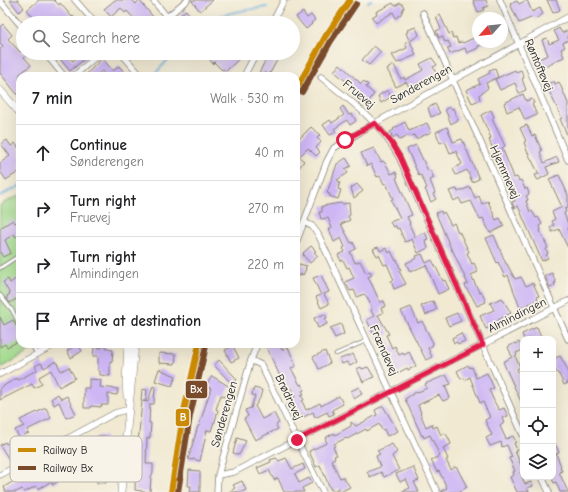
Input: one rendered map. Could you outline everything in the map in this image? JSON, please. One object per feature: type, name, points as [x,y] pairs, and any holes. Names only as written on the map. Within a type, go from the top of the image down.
[{"type":"street","points":[[75,0],[89,16]]},
{"type":"street","points":[[152,0],[166,16]]},
{"type":"street","points":[[168,16],[187,0]]},
{"type":"street","points":[[275,16],[283,0]]},
{"type":"street","name":"Røntoftevej","points":[[500,0],[568,160]]},
{"type":"street","points":[[0,1],[16,20]]},
{"type":"street","name":"Hjemmevej","points":[[423,13],[568,340]]},
{"type":"street","name":"Sønderengen","points":[[300,232],[327,161],[334,148],[452,80],[568,18]]},
{"type":"street","points":[[51,60],[61,72]]},
{"type":"street","points":[[79,72],[92,60]]},
{"type":"street","points":[[128,60],[138,72]]},
{"type":"street","points":[[246,72],[252,60]]},
{"type":"street","name":"Fruevej","points":[[321,77],[375,123],[391,142],[400,157],[520,428]]},
{"type":"street","points":[[0,90],[16,108]]},
{"type":"street","name":"Frændevej","points":[[304,222],[312,226],[318,234],[437,492]]},
{"type":"street","name":"Almindingen","points":[[218,475],[234,472],[568,301]]},
{"type":"street","points":[[0,374],[48,348]]},
{"type":"street","points":[[128,348],[126,383],[129,409]]},
{"type":"street","points":[[126,436],[135,348]]},
{"type":"street","name":"Sønderengen","points":[[217,492],[218,475],[256,348]]},
{"type":"street","name":"Brødrevej","points":[[251,360],[261,365],[323,492]]},
{"type":"street","points":[[72,436],[115,413],[129,409]]},
{"type":"street","points":[[0,475],[10,470]]},
{"type":"street","points":[[543,480],[549,492]]},
{"type":"street","points":[[121,492],[122,482]]},
{"type":"lane","points":[[0,268],[16,258]]},
{"type":"lane","points":[[0,295],[16,318]]},
{"type":"lane","points":[[336,354],[368,340]]},
{"type":"lane","points":[[33,348],[37,354]]},
{"type":"green space","points":[[16,197],[16,348],[37,348],[0,368],[0,205]]},
{"type":"building","points":[[10,0],[18,0],[24,8],[19,12]]},
{"type":"building","points":[[39,0],[54,0],[59,5],[60,3],[71,16],[32,16],[27,10]]},
{"type":"building","points":[[115,0],[132,0],[136,4],[139,0],[152,16],[132,16],[127,11],[125,13],[121,8],[110,16],[104,9]]},
{"type":"building","points":[[191,0],[213,0],[200,11]]},
{"type":"building","points":[[473,0],[486,0],[488,6],[483,8],[484,10],[478,12]]},
{"type":"building","points":[[527,0],[532,12],[540,8],[543,14],[535,19],[533,17],[519,23],[510,4],[517,1],[519,4]]},
{"type":"building","points":[[547,0],[556,0],[560,10],[553,13]]},
{"type":"building","points":[[393,3],[395,6],[400,3],[402,4],[404,7],[401,14],[396,18],[393,12],[376,23],[372,17],[377,14],[376,12]]},
{"type":"building","points":[[186,10],[190,16],[180,16]]},
{"type":"building","points":[[303,12],[307,18],[311,15],[315,20],[306,29],[300,22],[300,16],[297,16]]},
{"type":"building","points":[[440,15],[449,34],[451,33],[453,38],[456,37],[458,43],[463,43],[472,39],[472,48],[478,48],[467,53],[465,48],[450,54],[447,48],[451,47],[448,41],[445,42],[442,36],[439,38],[436,31],[441,29],[436,17]]},
{"type":"building","points":[[3,24],[12,35],[8,39],[16,48],[16,60],[27,60],[31,65],[22,72],[16,72],[16,93],[0,73],[0,49],[3,46],[0,43],[0,27]]},
{"type":"building","points":[[416,27],[419,35],[410,41],[416,55],[397,63],[392,55],[407,48],[405,43],[409,40],[406,33],[408,32],[407,30]]},
{"type":"building","points":[[559,28],[562,33],[568,30],[568,40],[563,43],[565,47],[561,49],[564,57],[538,70],[534,61],[548,55],[542,40],[547,38],[549,44],[559,40],[554,31]]},
{"type":"building","points":[[374,46],[381,52],[369,65],[362,60]]},
{"type":"building","points":[[432,58],[437,65],[433,67],[438,77],[433,80],[431,76],[410,88],[406,82],[396,87],[387,69],[394,65],[401,79],[404,77],[405,80],[423,70],[420,64]]},
{"type":"building","points":[[61,60],[83,60],[70,71]]},
{"type":"building","points":[[100,60],[104,60],[113,71],[119,66],[124,72],[102,71],[89,72]]},
{"type":"building","points":[[210,60],[238,60],[226,71],[223,69],[222,70],[214,62],[213,64]]},
{"type":"building","points":[[266,60],[277,60],[271,72],[260,72]]},
{"type":"building","points":[[340,64],[361,84],[364,81],[368,85],[366,87],[374,94],[367,104],[353,92],[355,89],[334,71]]},
{"type":"building","points":[[495,69],[498,77],[486,83],[488,88],[479,95],[480,100],[472,103],[466,90],[480,84],[478,79],[490,73],[489,71]]},
{"type":"building","points":[[515,70],[516,72],[521,70],[524,78],[522,79],[526,90],[519,93],[515,83],[500,90],[495,79]]},
{"type":"building","points":[[554,81],[555,84],[559,82],[568,103],[568,137],[560,119],[562,118],[546,85]]},
{"type":"building","points":[[388,91],[391,97],[381,103],[378,96]]},
{"type":"building","points":[[523,94],[526,101],[532,99],[534,103],[532,104],[537,115],[525,120],[519,107],[507,112],[504,103]]},
{"type":"building","points":[[435,104],[440,113],[431,117],[428,108]]},
{"type":"building","points":[[343,106],[349,115],[352,114],[356,121],[350,125],[347,120],[334,129],[336,132],[330,135],[323,125],[330,120],[332,123],[344,115],[340,109]]},
{"type":"building","points":[[450,107],[451,109],[453,108],[458,120],[451,124],[445,109]]},
{"type":"building","points":[[491,110],[494,117],[492,119],[505,146],[502,148],[514,178],[517,177],[519,181],[521,180],[525,189],[527,188],[529,194],[526,196],[528,200],[526,201],[530,212],[532,211],[536,218],[538,217],[542,224],[539,226],[548,248],[546,249],[548,254],[546,255],[548,258],[542,261],[518,206],[514,208],[512,202],[515,201],[509,190],[511,190],[489,140],[491,138],[481,115]]},
{"type":"building","points":[[405,122],[409,131],[427,123],[431,132],[416,139],[414,135],[410,137],[409,135],[400,140],[397,135],[393,138],[390,132]]},
{"type":"building","points":[[527,125],[532,136],[535,135],[542,151],[540,152],[544,163],[557,157],[559,162],[546,167],[549,174],[538,180],[535,175],[539,174],[527,151],[524,142],[526,141],[520,128]]},
{"type":"building","points":[[311,127],[320,135],[317,138],[321,142],[316,148],[320,152],[316,156],[308,148],[300,156],[300,138]]},
{"type":"building","points":[[447,127],[453,142],[462,139],[479,179],[472,182],[467,170],[456,175],[453,169],[462,164],[456,151],[450,153],[445,141],[440,143],[436,132]]},
{"type":"building","points":[[7,140],[11,146],[15,143],[16,144],[16,174],[6,180],[0,171],[0,163],[10,156],[1,144]]},
{"type":"building","points":[[416,145],[428,171],[430,170],[434,178],[430,180],[435,193],[433,194],[436,199],[431,202],[425,189],[427,188],[421,175],[419,176],[407,149]]},
{"type":"building","points":[[374,148],[381,162],[383,161],[386,164],[391,174],[396,172],[398,177],[396,178],[412,215],[407,217],[415,237],[425,232],[428,239],[425,240],[428,248],[418,253],[412,239],[405,242],[399,228],[397,229],[396,226],[393,227],[390,222],[400,218],[391,200],[393,199],[386,183],[384,184],[380,176],[377,177],[371,164],[367,166],[361,153]]},
{"type":"building","points":[[300,158],[304,161],[300,166]]},
{"type":"building","points":[[346,158],[351,166],[345,169],[348,173],[337,180],[340,182],[338,189],[341,190],[338,199],[329,196],[330,194],[327,193],[337,164]]},
{"type":"building","points":[[559,175],[568,195],[568,208],[565,209],[566,212],[564,213],[568,224],[568,248],[559,229],[552,232],[550,227],[554,225],[552,221],[555,219],[552,212],[562,207],[549,179]]},
{"type":"building","points":[[357,184],[363,191],[354,198],[351,188]]},
{"type":"building","points":[[470,187],[475,198],[479,196],[482,204],[488,201],[496,220],[500,218],[504,226],[490,233],[483,218],[480,219],[471,201],[462,204],[459,198],[454,201],[449,191],[457,189],[458,192]]},
{"type":"building","points":[[349,203],[350,215],[348,216],[350,220],[341,224],[351,243],[353,242],[356,249],[350,252],[355,263],[360,261],[366,273],[370,271],[372,275],[368,277],[380,302],[384,301],[386,306],[381,308],[383,313],[378,315],[389,334],[386,335],[392,348],[395,346],[399,355],[403,353],[404,355],[409,352],[416,366],[408,370],[407,368],[394,375],[376,333],[373,333],[367,320],[374,316],[367,297],[364,294],[357,297],[354,290],[350,291],[345,282],[354,278],[349,267],[347,268],[343,260],[341,261],[338,255],[345,252],[343,248],[345,247],[341,238],[334,242],[329,229],[332,228],[328,218],[321,219],[319,212],[322,212],[322,206]]},
{"type":"building","points":[[441,211],[442,214],[444,212],[451,225],[454,223],[458,232],[459,231],[469,252],[467,253],[472,264],[474,263],[478,272],[471,275],[479,292],[481,291],[486,302],[477,306],[465,285],[468,284],[437,216],[436,213]]},
{"type":"building","points":[[13,220],[16,222],[16,237],[14,234],[5,240],[11,253],[3,257],[0,252],[0,228]]},
{"type":"building","points":[[494,235],[506,264],[515,279],[521,277],[526,286],[533,283],[539,296],[537,297],[538,300],[520,308],[508,275],[505,277],[486,238]]},
{"type":"building","points":[[311,246],[316,251],[314,252],[318,256],[310,263],[303,253]]},
{"type":"building","points":[[378,247],[380,251],[386,248],[389,253],[391,251],[396,261],[397,260],[401,270],[399,271],[406,284],[394,289],[391,281],[394,280],[387,264],[384,265],[379,255],[377,256],[373,249]]},
{"type":"building","points":[[422,254],[426,263],[432,260],[449,289],[438,294],[426,265],[410,272],[406,263]]},
{"type":"building","points":[[300,264],[307,266],[303,275],[301,274],[300,276]]},
{"type":"building","points":[[552,273],[556,283],[554,283],[555,286],[550,288],[545,276]]},
{"type":"building","points":[[321,275],[329,292],[324,294],[329,304],[321,308],[316,297],[321,295],[313,278]]},
{"type":"building","points":[[8,279],[10,283],[16,279],[16,299],[10,303],[7,296],[10,294],[3,282]]},
{"type":"building","points":[[502,298],[511,313],[498,320],[500,324],[486,329],[480,316],[494,310],[490,303]]},
{"type":"building","points":[[433,301],[437,309],[426,315],[421,306]]},
{"type":"building","points":[[411,307],[418,323],[422,321],[433,343],[432,346],[428,348],[432,357],[426,360],[401,311]]},
{"type":"building","points":[[457,313],[461,321],[449,326],[445,318]]},
{"type":"building","points":[[325,314],[327,324],[318,328],[314,318]]},
{"type":"building","points":[[0,317],[4,325],[13,320],[16,326],[16,342],[7,347],[5,344],[0,347]]},
{"type":"building","points":[[341,324],[344,334],[335,338],[330,328]]},
{"type":"building","points":[[537,327],[541,336],[523,336],[522,334]]},
{"type":"building","points":[[461,333],[465,341],[458,344],[457,342],[454,343],[452,338]]},
{"type":"building","points":[[519,342],[520,344],[520,351],[516,353],[517,355],[515,356],[520,367],[517,369],[520,376],[520,399],[503,362],[512,357],[508,347]]},
{"type":"building","points":[[72,348],[80,348],[82,351],[71,358],[67,351]]},
{"type":"building","points":[[94,348],[107,348],[113,350],[112,362],[110,361],[110,376],[100,375],[100,371],[98,371],[98,356],[93,356]]},
{"type":"building","points":[[234,348],[239,358],[231,362],[225,350]]},
{"type":"building","points":[[267,348],[281,348],[282,350],[288,348],[296,366],[291,368],[300,385],[302,384],[304,390],[302,391],[304,394],[301,395],[304,400],[302,401],[306,410],[320,403],[321,406],[339,396],[343,404],[332,410],[334,414],[329,416],[327,412],[315,417],[313,412],[304,417],[303,415],[294,419],[287,404],[292,402],[291,399],[295,397],[290,387],[286,389]]},
{"type":"building","points":[[325,351],[330,363],[319,369],[313,357]]},
{"type":"building","points":[[159,353],[176,354],[175,364],[159,363]]},
{"type":"building","points":[[353,354],[357,362],[350,366],[347,362],[342,364],[340,359]]},
{"type":"building","points":[[560,356],[568,370],[568,383],[564,385],[556,371],[556,358]]},
{"type":"building","points":[[219,360],[237,380],[231,383],[214,365]]},
{"type":"building","points":[[56,361],[61,371],[69,367],[75,378],[59,387],[51,370],[39,377],[42,384],[34,388],[32,384],[0,400],[0,388],[17,378],[18,380],[37,370],[35,366],[41,363],[44,368]]},
{"type":"building","points":[[468,365],[470,368],[472,367],[476,378],[487,373],[494,388],[489,390],[495,403],[499,410],[504,408],[508,416],[502,418],[504,423],[500,426],[506,439],[513,436],[516,442],[514,443],[517,450],[515,451],[520,463],[520,480],[523,480],[525,484],[531,482],[533,486],[527,488],[529,492],[517,492],[510,477],[514,475],[513,472],[515,471],[509,458],[512,457],[507,445],[502,447],[501,442],[490,446],[486,438],[492,435],[485,420],[490,417],[483,402],[480,403],[470,377],[465,380],[464,378],[461,379],[457,371]]},
{"type":"building","points":[[361,367],[362,369],[368,367],[374,377],[363,382],[357,369]]},
{"type":"building","points":[[159,369],[176,376],[172,386],[155,381]]},
{"type":"building","points":[[446,375],[451,384],[445,386],[450,398],[443,401],[439,395],[418,405],[426,427],[432,424],[433,428],[437,426],[441,435],[445,433],[448,437],[451,444],[443,448],[448,459],[446,460],[451,470],[455,467],[457,468],[467,487],[460,492],[441,492],[447,488],[439,471],[437,472],[431,460],[440,456],[430,435],[424,438],[423,435],[422,436],[405,399],[416,392],[427,388],[425,384]]},
{"type":"building","points":[[212,376],[230,387],[225,397],[221,395],[216,409],[218,410],[215,422],[211,431],[207,430],[200,461],[188,459],[211,388],[206,386]]},
{"type":"building","points":[[89,379],[101,380],[100,387],[118,389],[117,395],[108,394],[108,405],[84,408],[84,388],[89,388]]},
{"type":"building","points":[[153,386],[155,387],[154,404],[150,404],[150,438],[147,438],[146,464],[153,464],[153,472],[151,477],[150,492],[142,492],[135,490],[135,482],[142,482],[142,436],[139,436],[142,389],[147,390],[146,401],[143,401],[148,402]]},
{"type":"building","points":[[359,387],[362,394],[354,399],[351,391]]},
{"type":"building","points":[[254,388],[262,390],[260,398],[255,406],[262,419],[274,413],[279,423],[276,425],[278,429],[255,440],[244,419],[248,416],[245,410],[251,408],[255,396],[252,395]]},
{"type":"building","points":[[58,394],[61,399],[67,396],[76,414],[66,418],[59,402],[54,405],[51,399]]},
{"type":"building","points":[[383,406],[398,431],[387,436],[384,429],[382,430],[379,424],[367,431],[366,429],[334,444],[335,446],[333,447],[337,455],[331,460],[340,478],[343,477],[350,487],[340,492],[339,488],[333,491],[333,489],[331,490],[320,465],[316,467],[309,451],[327,443],[325,438],[334,433],[335,435],[351,426],[351,422],[356,426],[377,415],[375,410]]},
{"type":"building","points":[[46,408],[51,418],[27,430],[29,433],[24,436],[18,436],[15,430],[24,426],[20,420]]},
{"type":"building","points":[[237,438],[246,441],[239,455],[233,453]]},
{"type":"building","points":[[5,442],[6,444],[10,442],[10,457],[8,458],[0,445]]},
{"type":"building","points":[[392,444],[397,452],[392,456],[399,470],[384,477],[381,472],[370,477],[367,472],[380,467],[376,456],[380,454],[377,451]]},
{"type":"building","points":[[556,446],[559,452],[556,454]]},
{"type":"building","points":[[556,454],[562,471],[559,472],[568,492],[560,492],[556,482],[554,483],[552,480],[556,480]]},
{"type":"building","points":[[276,458],[279,461],[286,458],[292,469],[303,464],[305,469],[295,474],[299,483],[309,478],[312,483],[302,488],[304,492],[284,492],[278,478],[274,480],[269,470],[260,474],[257,468],[271,462],[270,460]]},
{"type":"building","points":[[413,467],[419,480],[414,482],[419,492],[401,492],[410,488],[406,479],[400,482],[396,474]]},
{"type":"building","points":[[189,470],[200,471],[200,492],[190,492],[191,486],[188,486]]},
{"type":"building","points":[[242,481],[246,490],[242,492],[229,492],[235,488],[233,485]]},
{"type":"building","points":[[12,482],[50,482],[38,489],[36,486],[25,492],[22,489],[16,492],[6,492],[4,487]]},
{"type":"waterway","points":[[289,2],[295,0]]},
{"type":"waterway","points":[[220,16],[243,10],[267,7]]},
{"type":"waterway","points":[[157,72],[168,60]]},
{"type":"waterway","points":[[0,196],[16,188]]},
{"type":"rail line","name":"B","points":[[300,82],[325,37],[350,0]]},
{"type":"rail line","name":"Bx","points":[[302,92],[331,41],[356,4]]},
{"type":"rail line","name":"B","points":[[171,492],[183,415],[198,348]]},
{"type":"rail line","name":"Bx","points":[[178,492],[190,416],[206,348]]},
{"type":"route","points":[[297,440],[483,345],[400,157],[391,142],[375,123],[345,140]]}]
